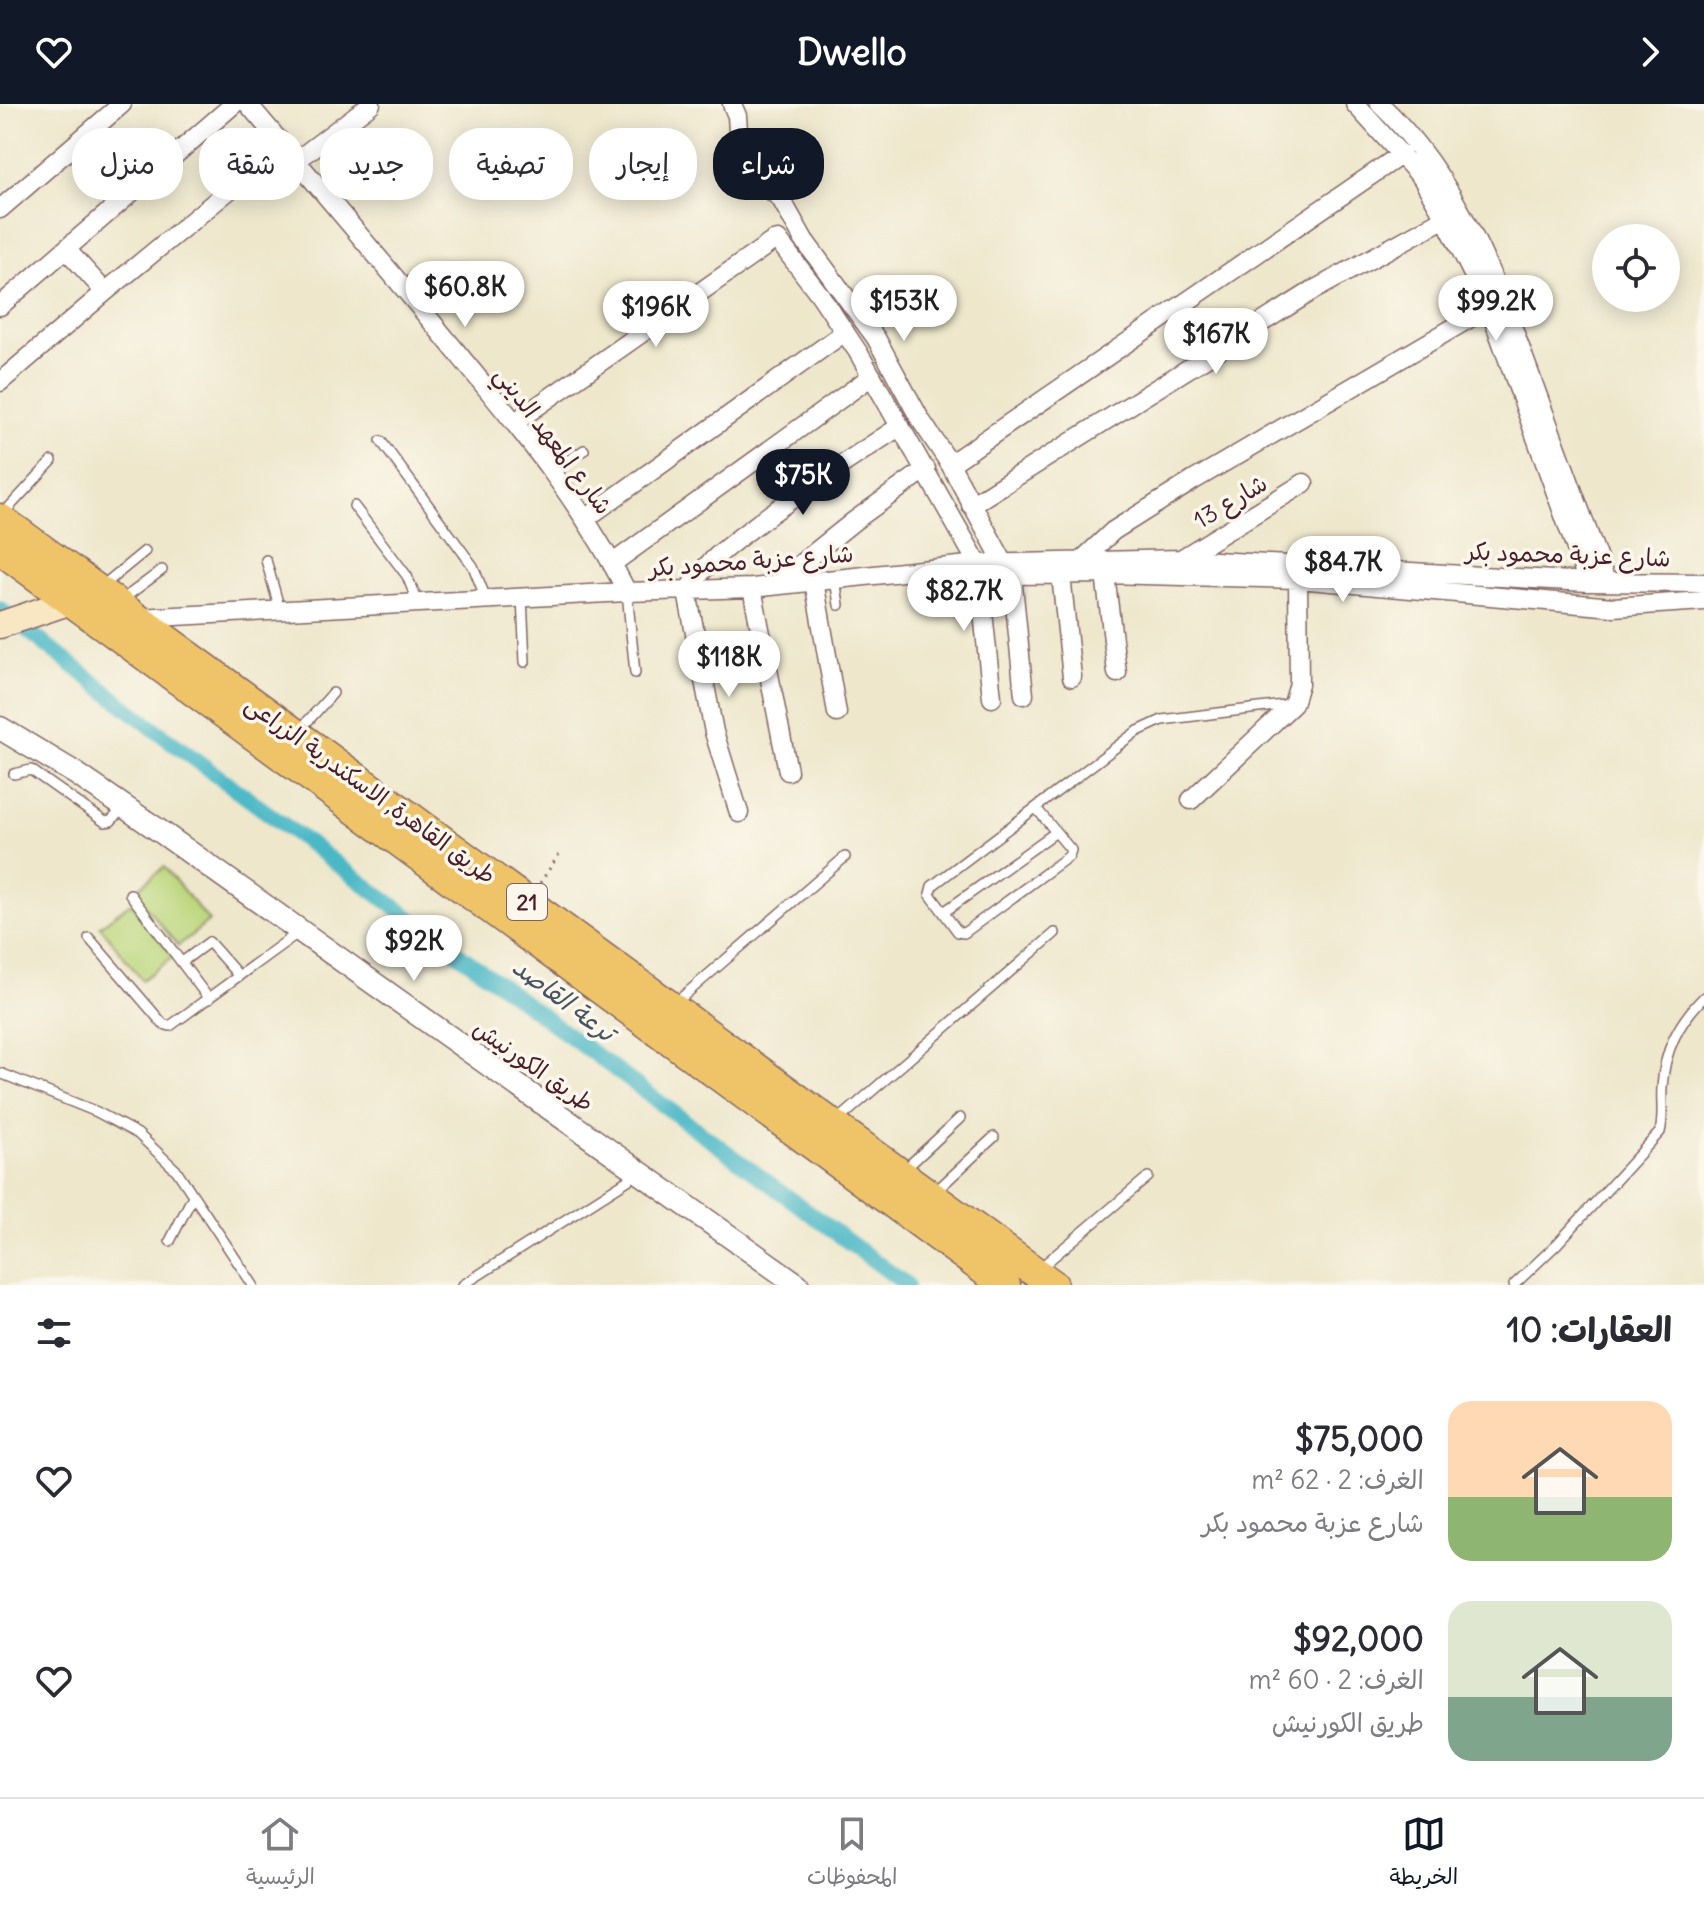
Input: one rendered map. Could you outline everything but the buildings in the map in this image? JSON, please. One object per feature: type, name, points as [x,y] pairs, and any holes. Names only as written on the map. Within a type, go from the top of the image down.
[{"type":"highway","name":"طريق القاهرة, الاسكندرية الزراعى","points":[[0,518],[94,604],[997,1268],[1044,1279]]},
{"type":"highway","name":"طريق القاهرة, الاسكندرية الزراعى","points":[[0,549],[94,604],[297,734],[930,1196],[997,1268]]},
{"type":"main road","points":[[0,625],[94,604]]},
{"type":"street","points":[[0,209],[122,104]]},
{"type":"street","points":[[0,306],[234,104]]},
{"type":"street","name":"شارع المعهد الديني","points":[[248,104],[268,128]]},
{"type":"street","points":[[304,155],[371,104]]},
{"type":"street","points":[[732,104],[737,116],[737,150],[747,170],[781,199],[804,240],[876,338],[1008,569],[1024,695]]},
{"type":"street","points":[[1355,104],[1422,178],[1445,218],[1489,307],[1597,582]]},
{"type":"street","points":[[1380,104],[1403,126],[1424,153],[1493,274],[1597,582]]},
{"type":"street","points":[[950,464],[1402,154]]},
{"type":"street","name":"شارع المعهد الديني","points":[[304,170],[515,422],[585,519],[627,592]]},
{"type":"street","points":[[0,382],[217,200]]},
{"type":"street","points":[[971,505],[1312,291],[1445,218]]},
{"type":"street","points":[[515,422],[773,241],[781,243],[845,332],[872,376],[926,469],[978,570],[992,698]]},
{"type":"street","points":[[66,249],[105,292]]},
{"type":"street","points":[[1081,561],[1113,531],[1194,480],[1489,307]]},
{"type":"street","points":[[585,519],[845,332]]},
{"type":"street","points":[[613,563],[872,376]]},
{"type":"street","points":[[739,813],[714,732],[687,592],[708,565],[748,531],[899,427]]},
{"type":"street","points":[[773,586],[842,530],[926,469]]},
{"type":"street","name":"شارع 13","points":[[1181,559],[1304,483]]},
{"type":"street","name":"شارع عزبة محمود بكر","points":[[94,604],[280,610],[627,592],[687,592],[1081,561],[1181,559],[1597,582],[1704,583]]},
{"type":"street","name":"شارع عزبة محمود بكر","points":[[1008,569],[1061,575],[1298,579],[1613,607],[1704,601]]},
{"type":"street","points":[[1105,574],[1117,673]]},
{"type":"street","points":[[1061,575],[1072,677]]},
{"type":"street","points":[[1191,800],[1293,704],[1299,684],[1298,579]]},
{"type":"street","points":[[814,581],[837,713]]},
{"type":"street","points":[[752,588],[788,771]]},
{"type":"street","name":"طريق الكورنيش","points":[[0,728],[125,806],[798,1285]]},
{"type":"lane","points":[[424,312],[454,284]]},
{"type":"lane","points":[[381,441],[473,566],[486,599]]},
{"type":"lane","points":[[551,472],[584,450]]},
{"type":"lane","points":[[0,518],[52,461]]},
{"type":"lane","points":[[354,506],[407,576],[418,603]]},
{"type":"lane","points":[[94,604],[145,551]]},
{"type":"lane","points":[[266,560],[280,610]]},
{"type":"lane","points":[[94,604],[162,570]]},
{"type":"lane","points":[[835,579],[839,605]]},
{"type":"lane","points":[[627,592],[635,673]]},
{"type":"lane","points":[[522,597],[525,662]]},
{"type":"lane","points":[[297,734],[333,693]]},
{"type":"lane","points":[[1036,808],[1071,850],[1069,856],[964,933],[958,932],[930,894],[932,886],[1036,808],[1146,726],[1162,720],[1293,704]]},
{"type":"lane","points":[[14,774],[31,770],[105,822],[111,821],[125,806]]},
{"type":"lane","points":[[944,912],[1056,832]]},
{"type":"lane","points":[[670,1007],[845,857]]},
{"type":"lane","points":[[130,894],[209,999]]},
{"type":"lane","points":[[89,938],[163,1024],[174,1025],[300,930]]},
{"type":"lane","points":[[833,1125],[1055,933]]},
{"type":"lane","points":[[182,962],[209,942],[239,976]]},
{"type":"lane","points":[[1514,1285],[1557,1244],[1660,1132],[1664,1118],[1662,1088],[1668,1053],[1678,1027],[1704,997]]},
{"type":"lane","points":[[0,1073],[97,1112],[138,1134],[177,1171],[253,1285]]},
{"type":"lane","points":[[901,1174],[960,1118]]},
{"type":"lane","points":[[930,1196],[994,1137]]},
{"type":"lane","points":[[463,1285],[640,1172]]},
{"type":"lane","points":[[1044,1279],[1148,1177]]},
{"type":"lane","points":[[170,1241],[193,1196]]},
{"type":"path","points":[[528,902],[562,850]]},
{"type":"green space","points":[[164,867],[209,921],[178,946],[134,892]]},
{"type":"green space","points":[[131,903],[173,957],[142,980],[100,926]]},
{"type":"waterway","name":"ترعة القاصد","points":[[0,609],[154,729],[907,1285]]}]
